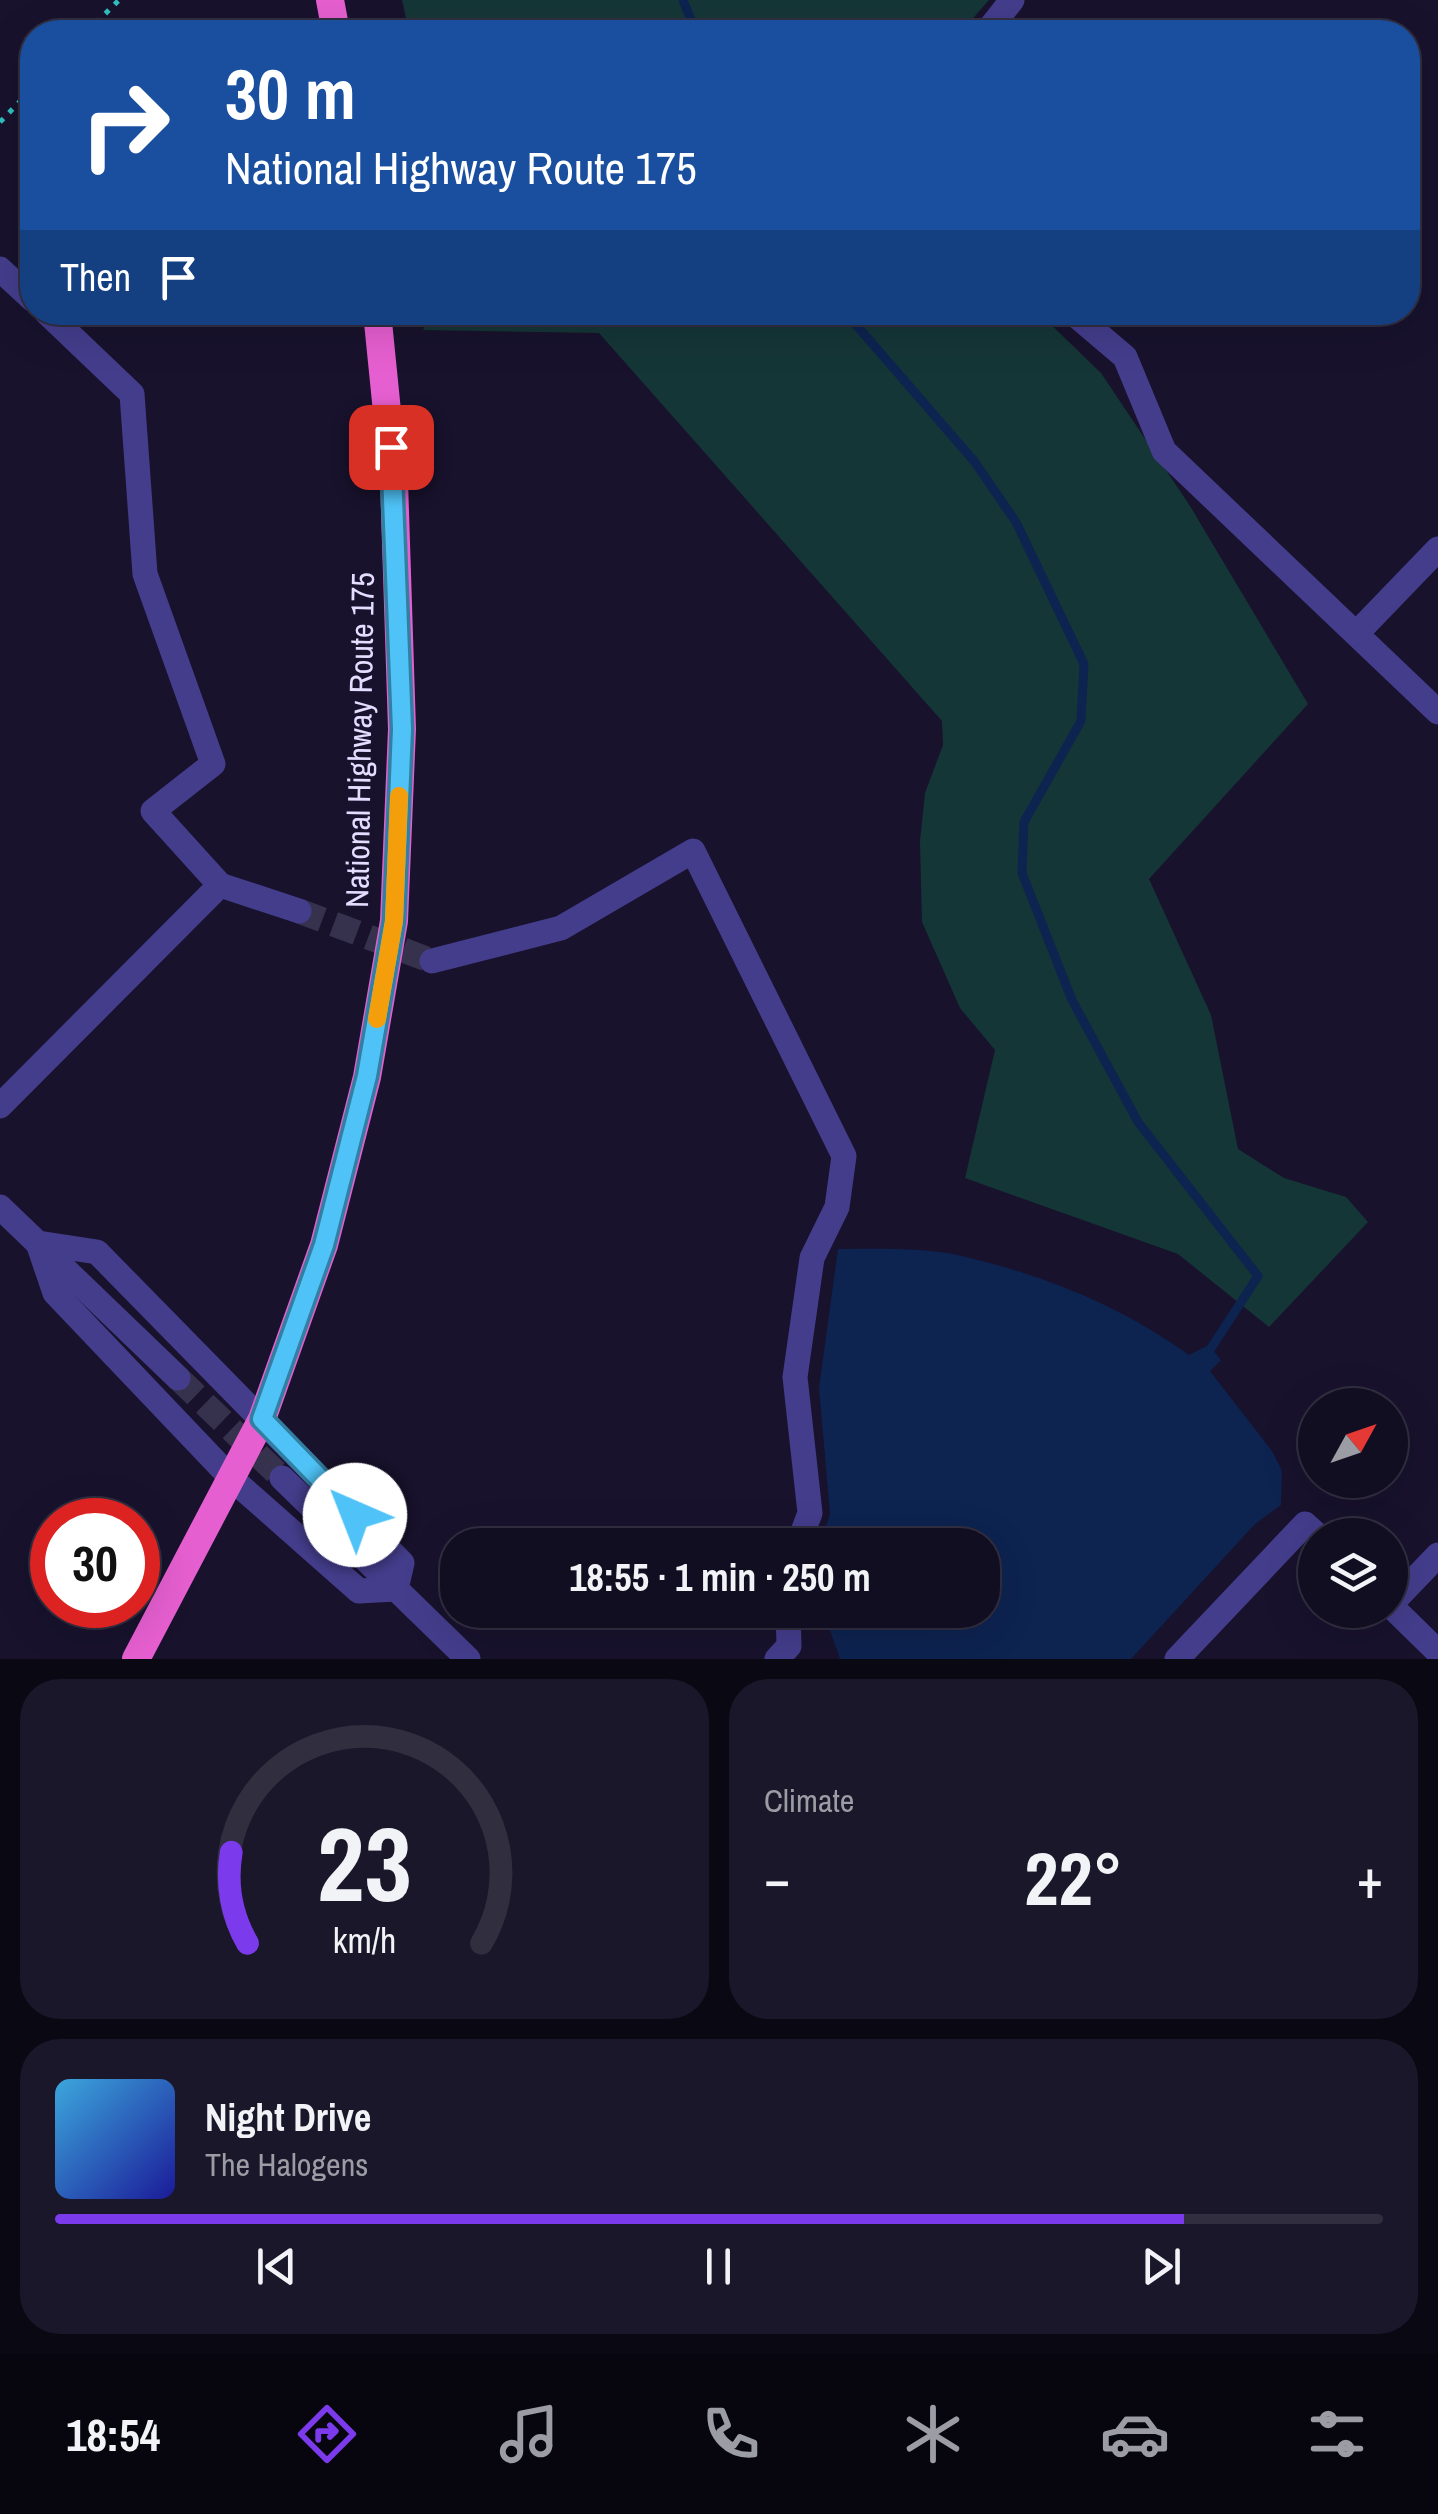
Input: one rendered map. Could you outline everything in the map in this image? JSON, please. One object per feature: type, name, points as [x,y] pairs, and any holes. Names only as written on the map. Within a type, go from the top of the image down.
[{"type":"highway","name":"National Highway Route 175","points":[[136,1659],[262,1419],[324,1245],[367,1076],[394,921],[402,729],[394,481],[378,325]]},
{"type":"street","points":[[996,20],[1012,0]]},
{"type":"street","points":[[0,268],[20,288]]},
{"type":"street","points":[[60,325],[132,394],[145,574],[213,764],[152,811],[220,886],[300,911]]},
{"type":"street","points":[[1087,325],[1125,357],[1164,451],[1438,712]]},
{"type":"street","points":[[1356,633],[1438,549]]},
{"type":"street","points":[[432,961],[561,928],[693,852],[844,1156],[837,1206],[812,1258],[796,1376],[810,1514],[805,1528]]},
{"type":"street","points":[[0,1106],[220,886]]},
{"type":"street","points":[[0,1207],[178,1378]]},
{"type":"street","points":[[38,1243],[97,1252],[402,1563],[396,1589]]},
{"type":"street","points":[[38,1243],[55,1293],[232,1479],[359,1591],[396,1589]]},
{"type":"street","points":[[282,1478],[468,1659]]},
{"type":"street","points":[[1177,1659],[1298,1532]]},
{"type":"street","points":[[1438,1556],[1390,1605],[1438,1652]]},
{"type":"street","points":[[777,1659],[790,1646],[789,1628]]},
{"type":"path","points":[[99,20],[119,0]]},
{"type":"path","points":[[0,122],[20,101]]},
{"type":"green space","points":[[402,0],[989,0],[972,20],[406,20]]},
{"type":"green space","points":[[426,325],[1051,325],[1101,373],[1190,506],[1308,704],[1149,879],[1211,1015],[1238,1149],[1284,1178],[1346,1197],[1368,1222],[1269,1327],[1178,1254],[965,1178],[995,1050],[960,1008],[922,922],[920,841],[925,793],[943,745],[942,721],[599,333],[423,330]]},
{"type":"water","points":[[838,1249],[900,1249],[962,1256],[1081,1294],[1189,1355],[1209,1345],[1221,1360],[1210,1371],[1272,1451],[1282,1471],[1281,1505],[1255,1524],[1131,1659],[840,1659],[829,1628],[1000,1628],[1000,1528],[825,1528],[830,1514],[819,1388]]},
{"type":"waterway","points":[[683,0],[691,20]]},
{"type":"waterway","points":[[856,325],[974,461],[1016,522],[1084,664],[1081,721],[1024,822],[1022,873],[1072,1000],[1138,1122],[1258,1276],[1206,1356]]},
{"type":"tunnel","points":[[299,911],[432,961]]},
{"type":"tunnel","points":[[178,1378],[282,1478]]},
{"type":"slow traffic","points":[[377,1019],[394,921],[399,796]]},
{"type":"route","points":[[355,1515],[262,1419],[324,1245],[367,1076],[394,921],[402,729],[391,447]]}]
